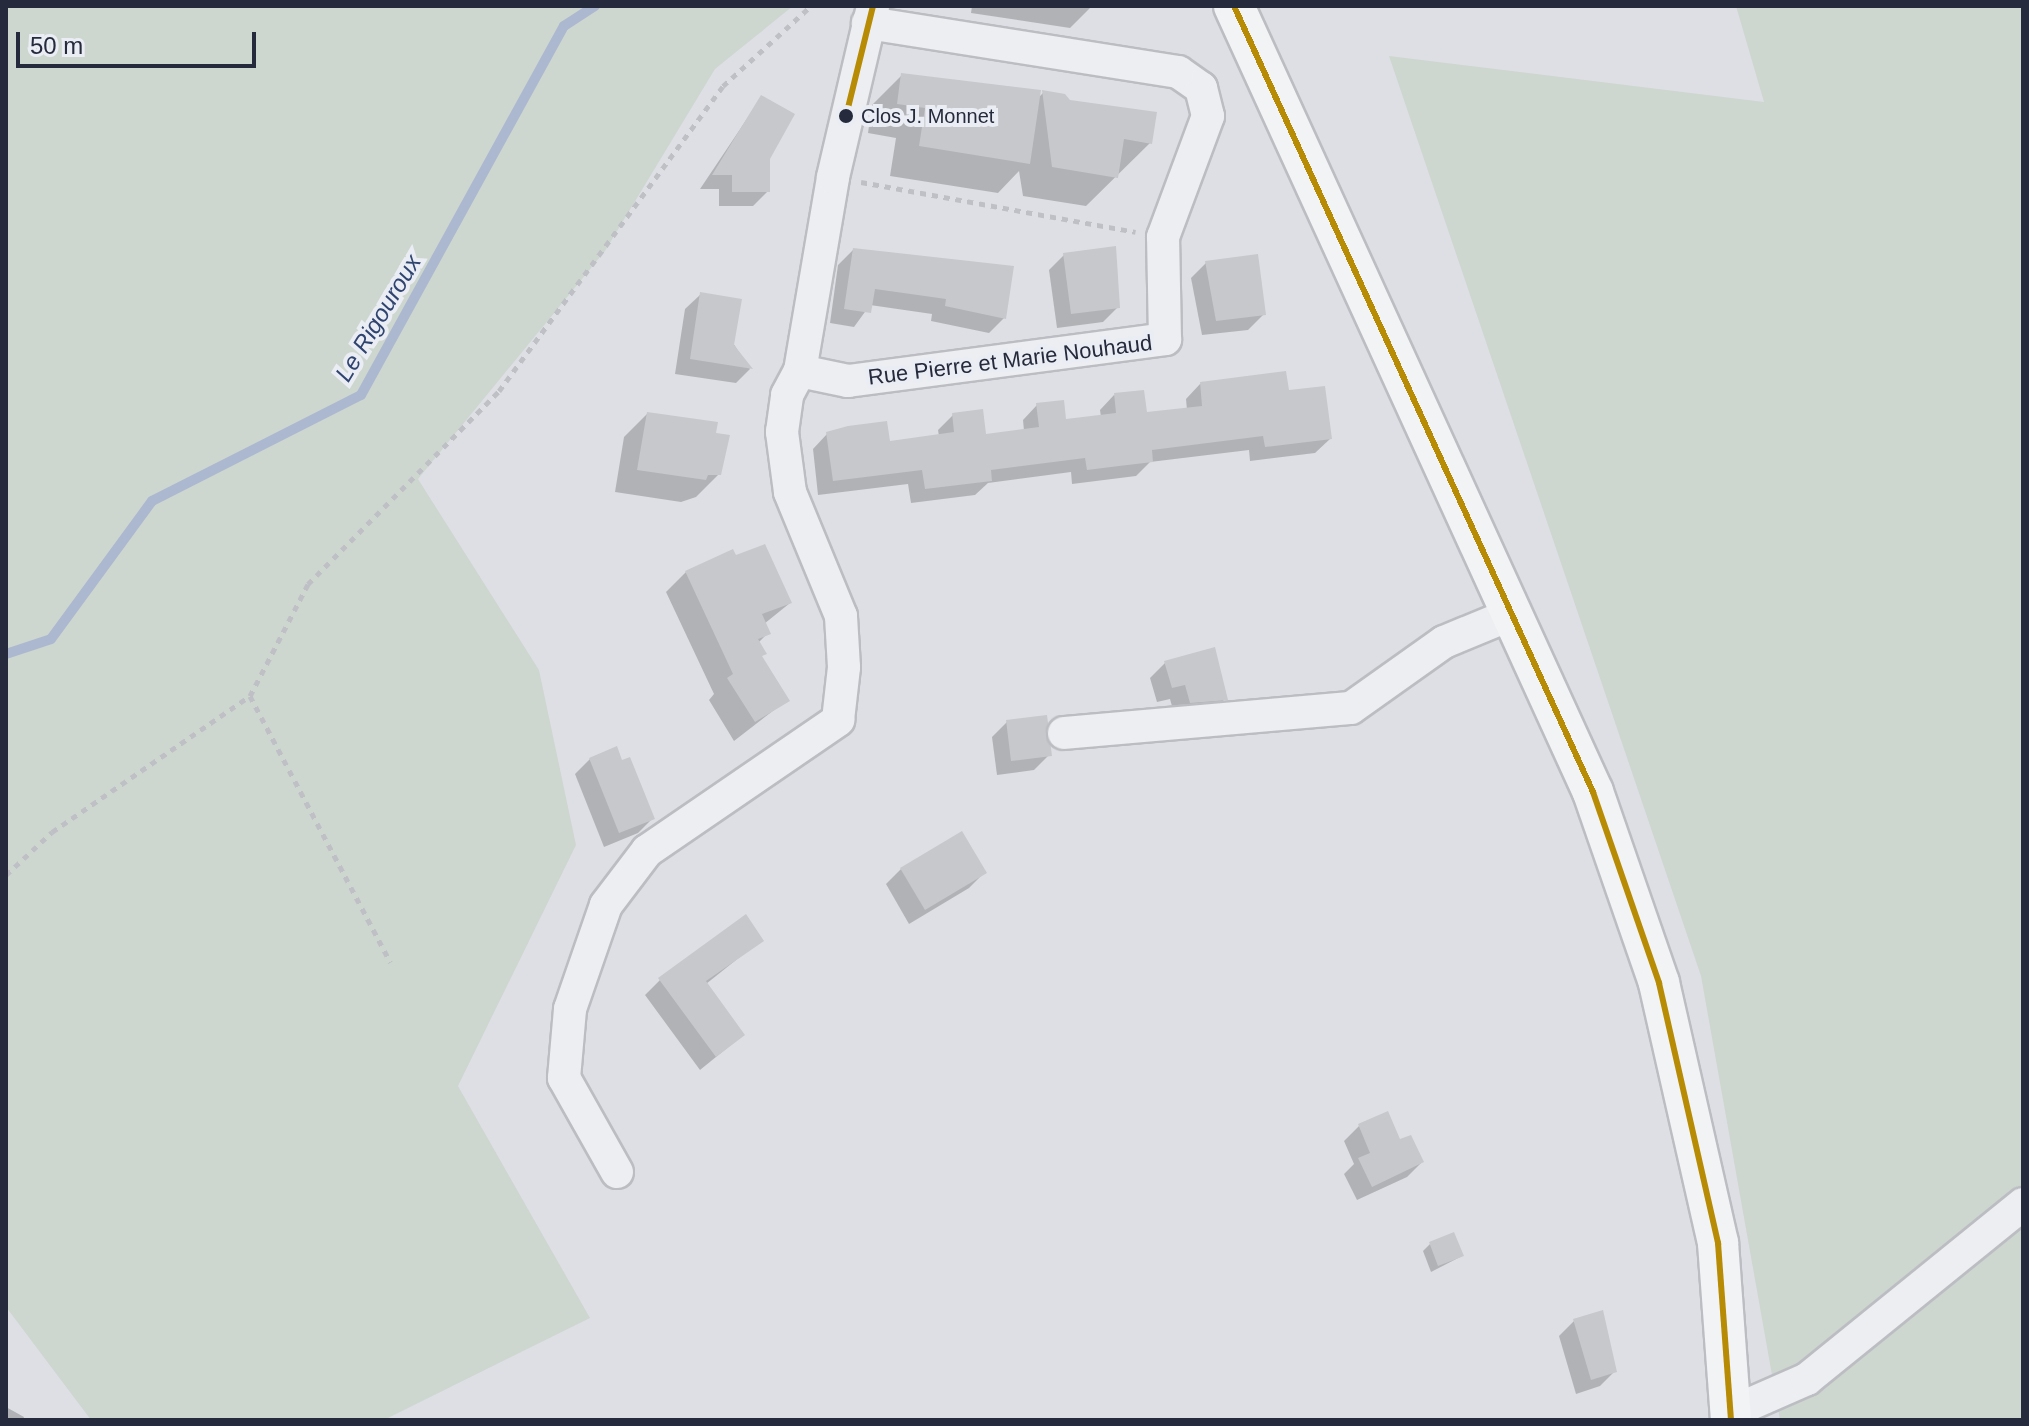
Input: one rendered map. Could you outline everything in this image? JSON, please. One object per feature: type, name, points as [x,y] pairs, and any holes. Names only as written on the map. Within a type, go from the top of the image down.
[{"type":"main road","points":[[1234,6],[1514,613],[1593,792],[1659,983],[1718,1243],[1731,1416]]},
{"type":"street","name":"Rue Pierre et Marie Nouhaud","points":[[871,14],[1178,72],[1201,88],[1208,116],[1163,237],[1165,339],[848,381],[800,371],[833,177],[871,14]]},
{"type":"street","points":[[617,1172],[564,1078],[570,1009],[606,905],[647,851],[838,720],[844,667],[841,616],[790,492],[782,432],[787,395],[800,371]]},
{"type":"street","points":[[1064,733],[1351,708],[1444,642],[1514,613]]},
{"type":"street","points":[[1731,1416],[1807,1379],[2023,1204]]},
{"type":"path","points":[[6,875],[52,832],[250,696],[308,584],[499,391],[723,86],[811,6]]},
{"type":"path","points":[[833,177],[1163,237]]},
{"type":"path","points":[[250,696],[390,962]]},
{"type":"shaded area","points":[[6,6],[793,6],[715,69],[605,251],[418,479],[539,670],[576,845],[458,1086],[590,1318],[384,1420],[91,1420],[6,1307]]},
{"type":"shaded area","points":[[1736,6],[2023,6],[2023,1420],[1780,1420],[1701,976],[1389,56],[1764,102]]},
{"type":"building","points":[[901,73],[1041,90],[1030,164],[919,146],[925,108],[897,104]]},
{"type":"building","points":[[1042,90],[1065,94],[1070,100],[1157,112],[1152,144],[1124,139],[1118,178],[1052,167]]},
{"type":"building","points":[[761,95],[795,114],[770,159],[770,192],[732,192],[732,175],[712,175]]},
{"type":"building","points":[[1116,246],[1120,308],[1071,314],[1063,253]]},
{"type":"building","points":[[853,248],[1014,266],[1006,319],[945,306],[946,299],[875,289],[871,313],[844,309]]},
{"type":"building","points":[[1258,254],[1266,315],[1216,321],[1205,261]]},
{"type":"building","points":[[700,292],[742,299],[734,345],[753,369],[690,359]]},
{"type":"building","points":[[1286,371],[1289,390],[1325,386],[1332,439],[1265,447],[1263,436],[1152,450],[1153,462],[1087,470],[1085,458],[991,470],[992,481],[925,489],[922,470],[833,481],[826,432],[848,426],[887,421],[890,441],[954,432],[952,413],[983,409],[986,434],[1039,427],[1036,403],[1064,400],[1066,419],[1116,413],[1114,393],[1144,390],[1147,412],[1202,406],[1200,382]]},
{"type":"building","points":[[647,412],[718,422],[716,433],[730,435],[721,475],[708,475],[706,480],[637,470]]},
{"type":"building","points":[[765,544],[792,603],[762,614],[771,634],[758,639],[767,654],[762,656],[790,701],[755,722],[727,678],[733,674],[685,571],[733,549],[736,555]]},
{"type":"building","points":[[1215,647],[1228,700],[1190,703],[1185,685],[1172,688],[1164,661]]},
{"type":"building","points":[[1047,715],[1052,756],[1011,761],[1006,720]]},
{"type":"building","points":[[617,746],[622,760],[630,757],[655,819],[619,833],[589,758]]},
{"type":"building","points":[[962,831],[987,873],[925,910],[900,868]]},
{"type":"building","points":[[746,914],[764,941],[706,981],[745,1035],[716,1057],[658,978]]},
{"type":"building","points":[[1388,1111],[1400,1139],[1411,1135],[1424,1162],[1372,1187],[1358,1158],[1370,1153],[1358,1124]]},
{"type":"building","points":[[1454,1232],[1464,1256],[1438,1266],[1429,1242]]},
{"type":"building","points":[[1603,1310],[1617,1372],[1591,1380],[1573,1319]]},
{"type":"waterway","name":"Le Rigouroux","points":[[6,654],[51,639],[152,501],[361,395],[564,26],[595,6]]},
{"type":"transit line","points":[[846,116],[873,6]]},
{"type":"transit line","points":[[1234,6],[1593,792],[1659,983],[1718,1243],[1731,1420]]},
{"type":"place","name":"Clos J. Monnet","points":[[846,116]]}]
